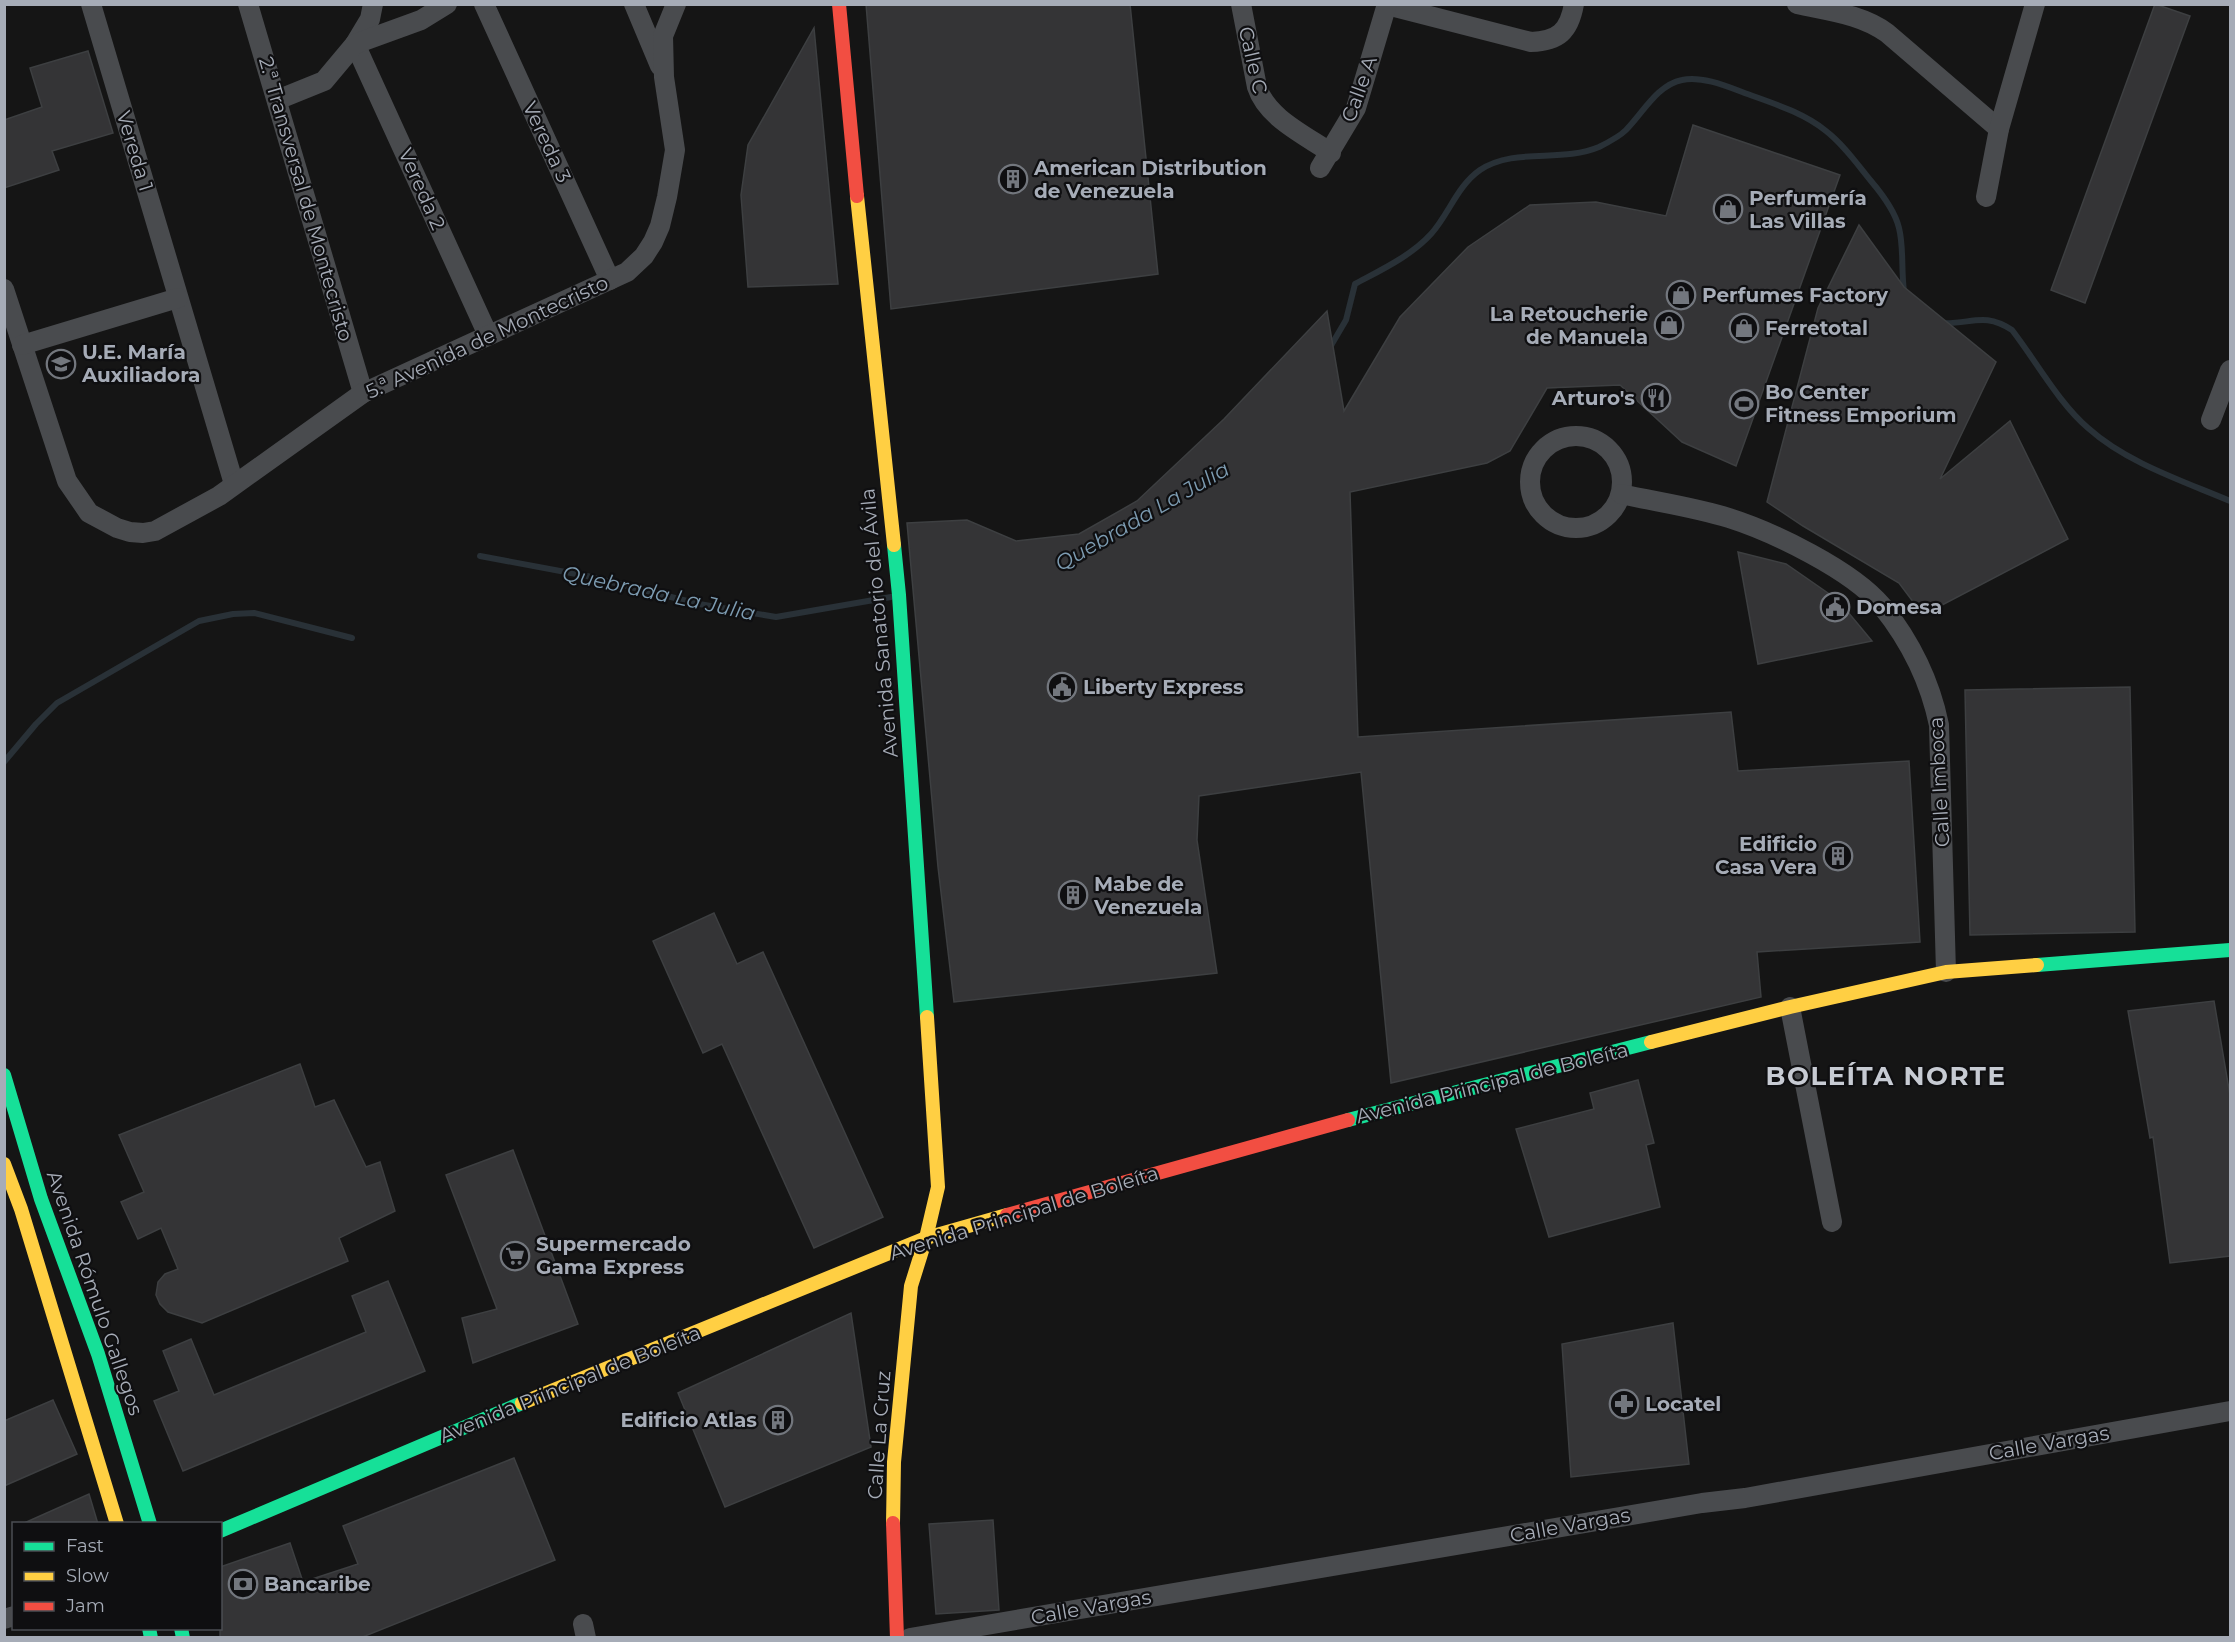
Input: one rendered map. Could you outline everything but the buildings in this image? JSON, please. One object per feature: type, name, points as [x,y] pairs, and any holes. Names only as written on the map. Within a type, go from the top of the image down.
[{"type":"street","name":"Vereda 1","points":[[91,4],[234,484]]},
{"type":"street","name":"2.ª Transversal de Montecristo","points":[[249,4],[363,393]]},
{"type":"street","points":[[277,100],[324,81],[355,44],[370,19],[373,4]]},
{"type":"street","points":[[355,44],[421,20],[447,4]]},
{"type":"street","name":"Vereda 3","points":[[483,4],[610,280]]},
{"type":"street","points":[[634,4],[664,77]]},
{"type":"street","name":"5.ª Avenida de Montecristo","points":[[22,345],[67,481],[89,513],[104,522],[130,532],[155,531],[219,496],[363,393],[627,272],[644,256],[653,243],[660,226],[675,150],[664,77],[663,36],[676,4]]},
{"type":"street","name":"Avenida Sanatorio del Ávila","points":[[839,4],[866,289],[899,596],[938,1187],[926,1238]]},
{"type":"street","name":"Calle C","points":[[1241,4],[1261,99],[1269,110],[1325,160]]},
{"type":"street","points":[[1387,5],[1532,42],[1549,42],[1557,38],[1565,28],[1574,4]]},
{"type":"street","points":[[1797,4],[1873,23],[1999,129]]},
{"type":"street","points":[[1986,197],[1999,129],[2035,4]]},
{"type":"street","name":"Calle A","points":[[1325,160],[1356,108],[1387,5]]},
{"type":"street","name":"Vereda 2","points":[[355,44],[488,335]]},
{"type":"street","points":[[6,301],[22,345],[178,298]]},
{"type":"street","points":[[2211,420],[2230,370]]},
{"type":"street","points":[[1577,435],[1593,438],[1609,449],[1619,462],[1623,478],[1621,494],[1612,512],[1600,523],[1584,528],[1568,528],[1552,522],[1540,512],[1531,493],[1532,467],[1540,452],[1561,438],[1577,435]]},
{"type":"street","name":"Calle Imboca","points":[[1621,494],[1729,518],[1788,542],[1844,573],[1881,605],[1908,645],[1926,679],[1939,725],[1946,972]]},
{"type":"street","points":[[1946,972],[2230,950]]},
{"type":"street","name":"Avenida Principal de Boleíta","points":[[222,1531],[486,1418],[926,1238],[1368,1114],[1790,1007],[1946,972]]},
{"type":"street","points":[[1790,1007],[1832,1222]]},
{"type":"street","name":"Avenida Rómulo Gallegos","points":[[4,1075],[41,1199],[98,1354],[149,1522]]},
{"type":"street","points":[[27,1154],[4,1163],[21,1209],[116,1522]]},
{"type":"street","name":"Calle La Cruz","points":[[897,1638],[893,1511],[894,1462],[911,1286],[926,1238]]},
{"type":"street","name":"Calle Vargas","points":[[910,1638],[1745,1497],[2230,1412]]},
{"type":"waterway","name":"Quebrada La Julia","points":[[1329,349],[1346,320],[1355,284],[1395,262],[1423,242],[1437,226],[1465,184],[1480,170],[1508,159],[1569,154],[1599,147],[1623,133],[1651,100],[1665,88],[1673,83],[1691,79],[1718,84],[1791,110],[1818,125],[1839,142],[1879,191],[1894,215],[1901,236],[1904,291]]},
{"type":"waterway","name":"Quebrada La Julia","points":[[1940,323],[1985,320],[2002,324],[2012,330],[2067,406],[2077,418],[2103,440],[2156,470],[2230,501]]},
{"type":"waterway","name":"Quebrada La Julia","points":[[480,556],[587,576],[699,604],[776,617],[891,597]]},
{"type":"waterway","points":[[4,762],[57,703],[199,621],[233,614],[254,613],[352,638]]},
{"type":"traffic: fast","points":[[894,545],[927,1017]]},
{"type":"traffic: fast","points":[[2037,965],[2230,950]]},
{"type":"traffic: fast","points":[[1348,1120],[1651,1042]]},
{"type":"traffic: fast","points":[[4,1075],[41,1199],[98,1354],[149,1522]]},
{"type":"traffic: fast","points":[[222,1530],[522,1403]]},
{"type":"traffic: fast","points":[[149,1630],[151,1638]]},
{"type":"traffic: fast","points":[[181,1630],[183,1638]]},
{"type":"traffic: slow","points":[[857,196],[894,545]]},
{"type":"traffic: slow","points":[[1651,1042],[1790,1007],[1946,972],[2037,965]]},
{"type":"traffic: slow","points":[[893,1523],[894,1462],[911,1286],[926,1238],[938,1187],[927,1017]]},
{"type":"traffic: slow","points":[[4,1164],[21,1209],[116,1522]]},
{"type":"traffic: slow","points":[[522,1403],[926,1238],[1007,1215]]},
{"type":"traffic: jam","points":[[839,4],[857,196]]},
{"type":"traffic: jam","points":[[1007,1215],[1348,1120]]},
{"type":"traffic: jam","points":[[893,1523],[897,1638]]},
{"type":"place","name":"American Distribution de Venezuela","points":[[1013,179]]},
{"type":"place","name":"Perfumería Las Villas","points":[[1728,209]]},
{"type":"place","name":"Perfumes Factory","points":[[1681,295]]},
{"type":"place","name":"La Retoucherie de Manuela","points":[[1669,325]]},
{"type":"place","name":"Ferretotal","points":[[1744,328]]},
{"type":"place","name":"U.E. María Auxiliadora","points":[[61,364]]},
{"type":"place","name":"Arturo's","points":[[1656,398]]},
{"type":"place","name":"Bo Center Fitness Emporium","points":[[1744,404]]},
{"type":"place","name":"Domesa","points":[[1835,607]]},
{"type":"place","name":"Liberty Express","points":[[1062,687]]},
{"type":"place","name":"Edificio Casa Vera","points":[[1838,856]]},
{"type":"place","name":"Mabe de Venezuela","points":[[1073,895]]},
{"type":"place","name":"Supermercado Gama Express","points":[[515,1256]]},
{"type":"place","name":"Locatel","points":[[1624,1404]]},
{"type":"place","name":"Edificio Atlas","points":[[778,1420]]},
{"type":"place","name":"Bancaribe","points":[[243,1584]]},
{"type":"district","name":"BOLEÍTA NORTE","points":[[1886,1076]]}]
